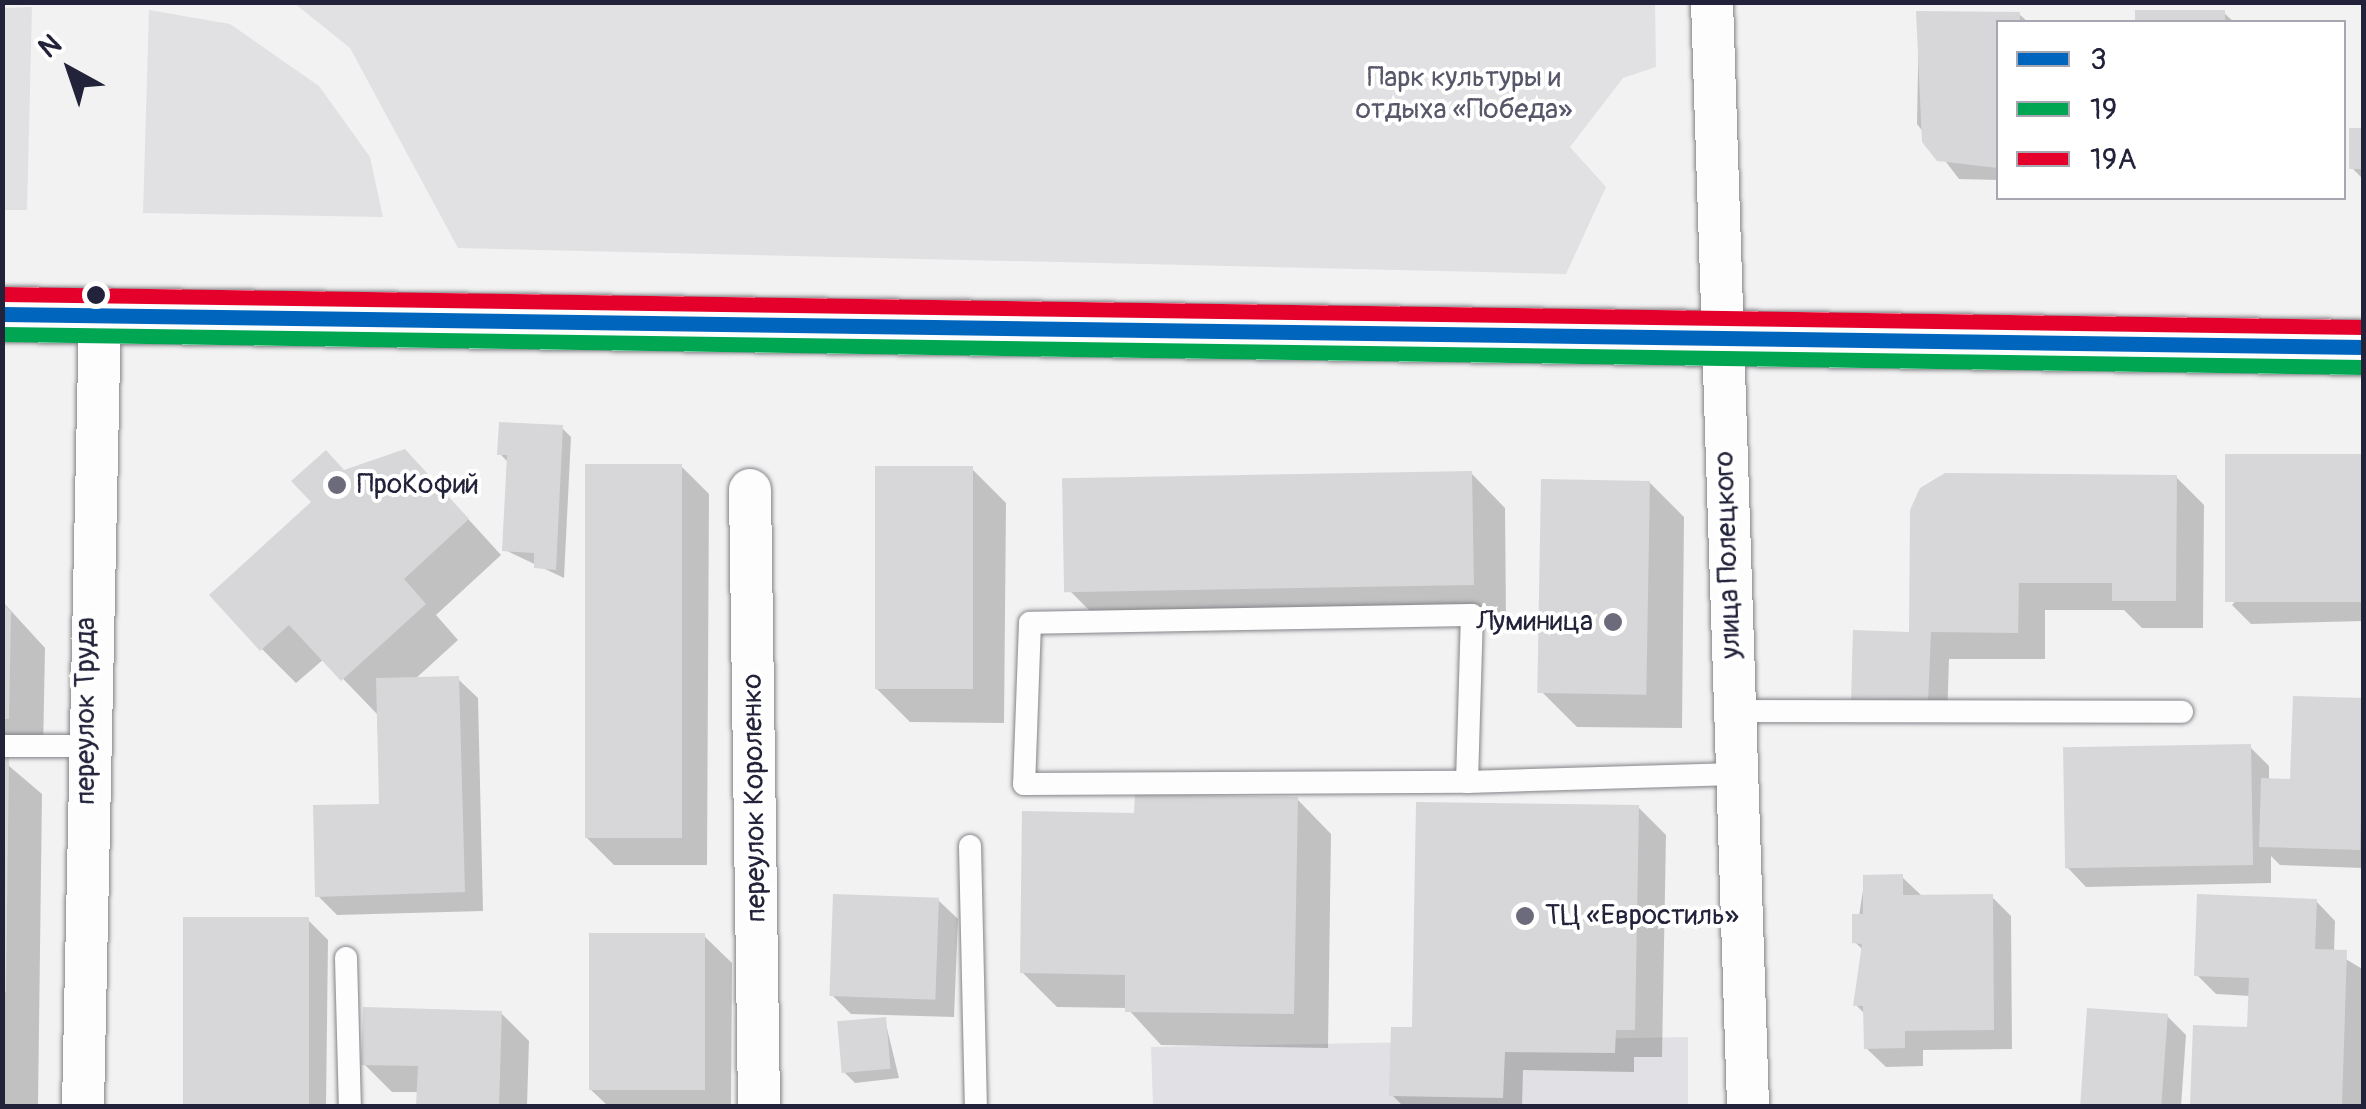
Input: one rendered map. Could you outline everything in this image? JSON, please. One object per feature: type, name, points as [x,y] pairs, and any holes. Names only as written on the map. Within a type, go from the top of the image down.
[{"type":"main road","points":[[2,314],[1720,333],[2364,346]]},
{"type":"street","name":"улица Полецкого","points":[[1712,2],[1748,1106]]},
{"type":"street","name":"переулок Труда","points":[[83,1106],[86,746],[100,316]]},
{"type":"street","name":"переулок Короленко","points":[[750,490],[758,1106]]},
{"type":"lane","points":[[1467,782],[1472,615],[1030,622],[1024,784],[1467,782],[1736,774]]},
{"type":"lane","points":[[1734,711],[2182,712]]},
{"type":"lane","points":[[2,746],[86,746]]},
{"type":"lane","points":[[970,846],[976,1106]]},
{"type":"lane","points":[[346,958],[350,1106]]},
{"type":"shaded area","points":[[1688,1037],[1688,1106],[1153,1106],[1151,1047]]},
{"type":"green space","name":"Парк культуры и отдыха «Победа»","points":[[1655,2],[1656,67],[1623,78],[1570,147],[1606,187],[1566,274],[458,248],[350,48],[294,3]]},
{"type":"green space","points":[[32,7],[27,210],[3,210],[3,8]]},
{"type":"green space","points":[[149,10],[230,24],[319,86],[370,157],[383,217],[143,213]]},
{"type":"building","points":[[2135,10],[2225,10],[2225,20],[2135,20]]},
{"type":"building","points":[[1916,11],[2020,12],[2020,20],[1996,20],[1996,168],[1937,161],[1922,142]]},
{"type":"building","points":[[2349,128],[2364,128],[2364,169],[2349,169]]},
{"type":"building","points":[[499,422],[563,425],[556,570],[534,568],[534,553],[502,551],[507,455],[497,455]]},
{"type":"building","points":[[405,449],[469,519],[404,579],[426,604],[341,681],[289,625],[260,651],[209,595],[311,502],[291,481],[326,450],[344,470]]},
{"type":"building","points":[[2225,454],[2364,454],[2364,602],[2225,602]]},
{"type":"building","points":[[585,464],[682,464],[682,838],[585,838]]},
{"type":"building","points":[[875,466],[973,466],[973,689],[875,689]]},
{"type":"building","points":[[1472,471],[1474,585],[1064,592],[1062,478]]},
{"type":"building","points":[[1945,473],[2177,475],[2176,601],[2112,601],[2112,583],[2019,583],[2018,633],[1931,632],[1928,704],[1851,702],[1853,630],[1909,632],[1910,510],[1920,488]]},
{"type":"building","points":[[1541,479],[1650,481],[1646,695],[1537,693]]},
{"type":"building","points":[[2,602],[11,612],[9,719],[2,719]]},
{"type":"building","points":[[459,676],[465,892],[315,897],[313,805],[379,804],[376,678]]},
{"type":"building","points":[[2293,696],[2364,698],[2360,850],[2259,847],[2261,778],[2290,779]]},
{"type":"building","points":[[2251,744],[2253,865],[2065,868],[2063,747]]},
{"type":"building","points":[[2,757],[9,757],[6,992],[2,992]]},
{"type":"building","points":[[1135,794],[1298,797],[1294,1014],[1125,1012],[1125,975],[1020,973],[1022,811],[1134,813]]},
{"type":"building","name":"ТЦ «Евростиль»","points":[[1416,802],[1639,805],[1635,1030],[1616,1030],[1615,1053],[1505,1052],[1503,1098],[1389,1096],[1391,1027],[1412,1027]]},
{"type":"building","points":[[1903,874],[1903,895],[1993,894],[1994,1030],[1905,1031],[1905,1048],[1864,1049],[1863,1006],[1853,1006],[1862,944],[1852,943],[1852,914],[1863,914],[1863,875]]},
{"type":"building","points":[[833,894],[939,898],[935,1000],[829,996]]},
{"type":"building","points":[[2197,894],[2317,899],[2315,949],[2347,950],[2342,1106],[2190,1106],[2193,1025],[2247,1027],[2249,978],[2194,976]]},
{"type":"building","points":[[183,917],[309,917],[309,1106],[183,1106]]},
{"type":"building","points":[[589,933],[705,933],[705,1090],[589,1090]]},
{"type":"building","points":[[363,1007],[502,1011],[499,1106],[416,1106],[418,1066],[361,1065]]},
{"type":"building","points":[[2087,1008],[2168,1014],[2161,1106],[2080,1106]]},
{"type":"building","points":[[886,1017],[891,1069],[842,1073],[837,1021]]},
{"type":"transit line","name":"19А","points":[[2,294],[2364,327]]},
{"type":"transit line","name":"3","points":[[2,314],[2364,347]]},
{"type":"transit line","name":"19","points":[[2,334],[2364,367]]},
{"type":"place","name":"ПроКофий","points":[[337,485]]},
{"type":"place","name":"Луминица","points":[[1613,622]]},
{"type":"place","name":"ТЦ «Евростиль»","points":[[1525,916]]}]
